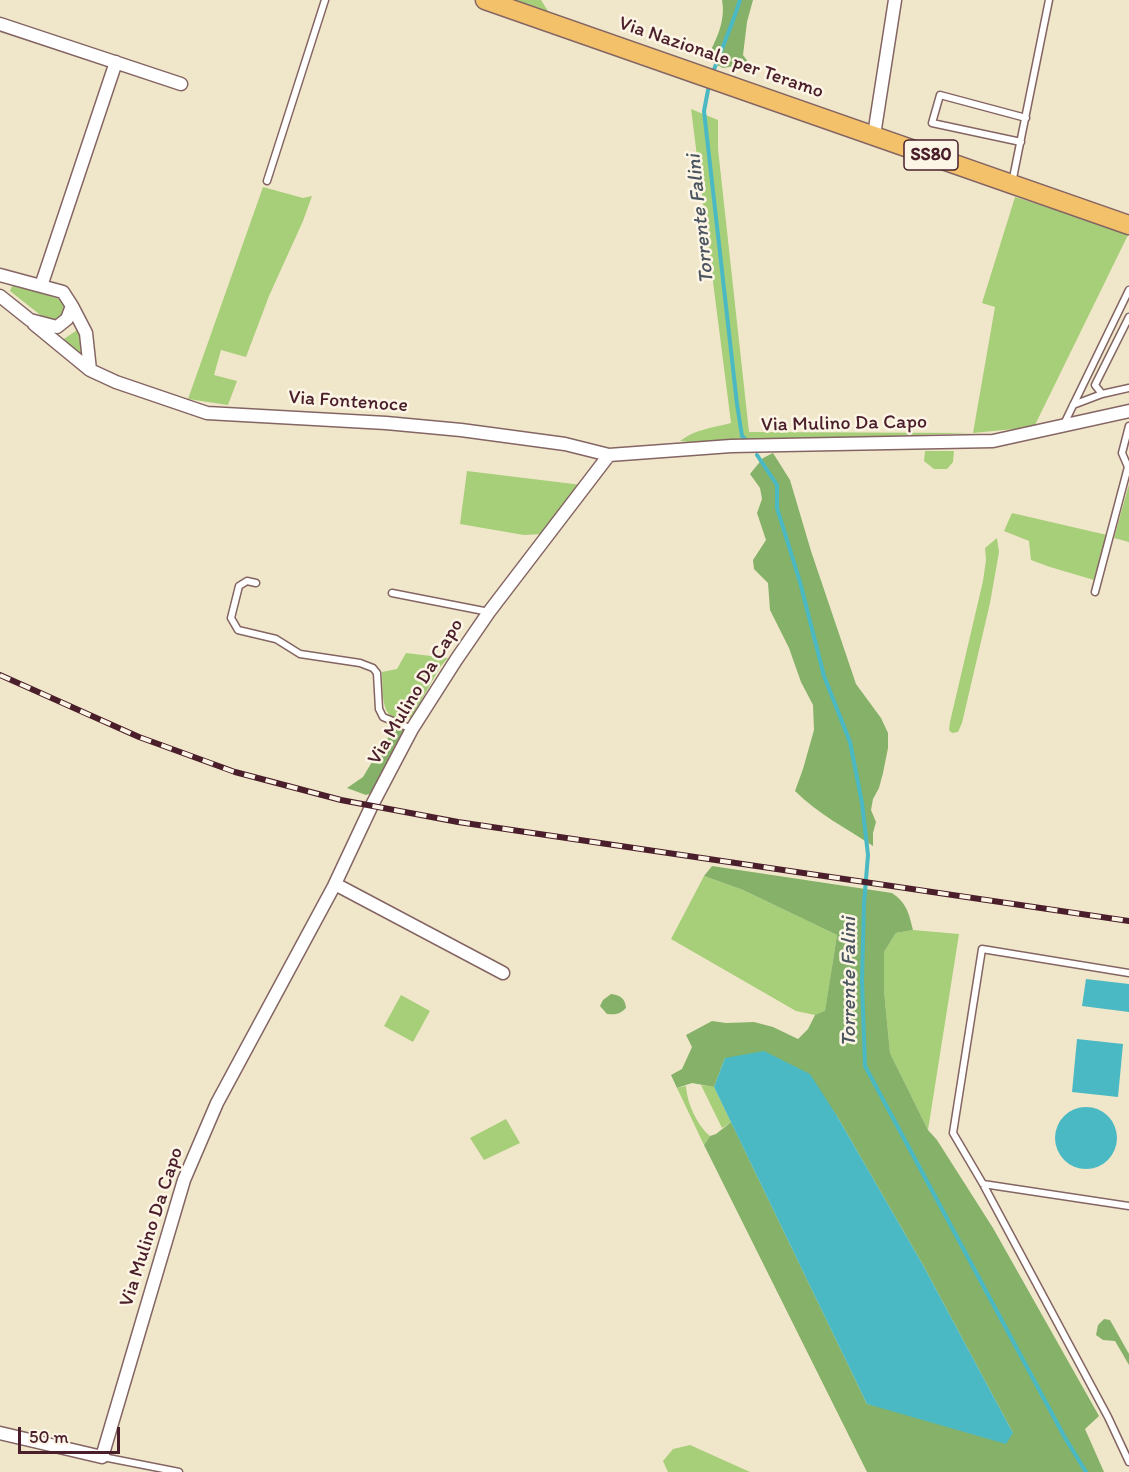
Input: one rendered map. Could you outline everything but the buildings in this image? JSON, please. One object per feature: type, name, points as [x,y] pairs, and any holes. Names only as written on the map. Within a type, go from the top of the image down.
[{"type":"main road","name":"Via Nazionale per Teramo","points":[[485,0],[1129,224]]},
{"type":"street","points":[[874,135],[895,0]]},
{"type":"street","points":[[0,24],[181,84]]},
{"type":"street","points":[[41,286],[116,62]]},
{"type":"street","points":[[0,275],[63,292],[86,333],[90,369]]},
{"type":"street","name":"Via Fontenoce","points":[[0,296],[90,369],[116,382],[207,413],[386,423],[461,430],[565,444],[609,455]]},
{"type":"street","name":"Via Fontenoce","points":[[30,320],[57,327],[67,319],[72,306]]},
{"type":"street","name":"Via Mulino Da Capo","points":[[102,1457],[184,1180],[217,1103],[335,884],[372,805],[412,729],[489,612],[609,455],[731,446],[993,441],[1129,411]]},
{"type":"street","points":[[335,884],[503,973]]},
{"type":"street","points":[[0,1433],[102,1457]]},
{"type":"lane","points":[[267,181],[325,0]]},
{"type":"lane","points":[[1012,184],[1049,0]]},
{"type":"lane","points":[[1021,142],[932,123],[940,95],[1026,118]]},
{"type":"lane","points":[[1063,425],[1129,290]]},
{"type":"lane","points":[[1102,394],[1095,385],[1129,317]]},
{"type":"lane","points":[[1073,405],[1102,394],[1129,388]]},
{"type":"lane","points":[[1095,592],[1128,467],[1122,453],[1129,426]]},
{"type":"lane","points":[[256,583],[247,581],[239,586],[231,618],[238,630],[276,639],[300,654],[360,663],[373,668],[377,673],[379,709],[383,717],[412,729]]},
{"type":"lane","points":[[392,593],[489,612]]},
{"type":"lane","points":[[1129,973],[982,949],[953,1133],[983,1184],[1108,1417],[1129,1462]]},
{"type":"lane","points":[[983,1184],[1129,1206]]},
{"type":"lane","points":[[102,1457],[179,1472]]},
{"type":"green space","points":[[507,0],[541,0],[550,14]]},
{"type":"green space","points":[[722,0],[753,0],[747,22],[743,55],[757,74],[735,66],[723,68],[706,59],[717,38],[723,16]]},
{"type":"green space","points":[[691,109],[718,120],[718,149],[749,432],[973,433],[700,443],[680,441],[698,431],[731,423]]},
{"type":"green space","points":[[263,187],[303,198],[312,196],[269,296],[246,357],[221,350],[214,375],[237,381],[228,405],[188,399]]},
{"type":"green space","points":[[1015,197],[1129,233],[1034,427],[973,433],[995,307],[982,303]]},
{"type":"green space","points":[[13,284],[62,300],[64,312],[58,322],[48,321],[10,291]]},
{"type":"green space","points":[[80,328],[84,355],[81,356],[61,341]]},
{"type":"green space","points":[[925,451],[954,451],[953,462],[947,469],[934,469],[924,461]]},
{"type":"green space","points":[[773,453],[790,480],[811,551],[856,684],[881,718],[888,733],[888,748],[883,773],[871,810],[876,822],[873,846],[823,814],[795,791],[814,730],[813,705],[770,610],[768,583],[754,569],[753,560],[766,540],[757,513],[762,499],[760,488],[750,474],[763,458]]},
{"type":"green space","points":[[467,471],[582,485],[542,534],[524,535],[460,524]]},
{"type":"green space","points":[[1129,484],[1129,542],[1114,538]]},
{"type":"green space","points":[[1012,513],[1107,535],[1094,580],[1031,560],[1029,541],[1004,531]]},
{"type":"green space","points":[[997,538],[999,552],[990,603],[962,723],[958,732],[952,733],[949,730],[950,722],[983,581],[985,548]]},
{"type":"green space","points":[[406,653],[448,658],[440,667],[412,717],[401,719],[394,718],[385,706],[382,672],[397,669]]},
{"type":"green space","points":[[398,726],[405,729],[372,793],[366,795],[347,788],[363,777],[382,745]]},
{"type":"green space","points":[[712,866],[892,893],[904,905],[913,930],[896,933],[884,952],[884,990],[890,1053],[928,1130],[937,1140],[993,1228],[1099,1416],[1085,1429],[1104,1472],[867,1472],[704,1145],[710,1136],[731,1122],[867,1404],[1013,1433],[923,1265],[837,1116],[725,1058],[714,1087],[692,1083],[677,1088],[671,1075],[682,1069],[692,1047],[686,1035],[712,1021],[754,1022],[773,1027],[798,1039],[808,1029],[815,1015],[825,1011],[837,935],[743,890],[704,876]]},
{"type":"green space","points":[[704,876],[743,890],[837,935],[825,1012],[815,1015],[796,1011],[671,939]]},
{"type":"green space","points":[[913,930],[959,934],[928,1130],[890,1053],[884,990],[884,952],[896,933]]},
{"type":"green space","points":[[611,994],[623,999],[626,1008],[620,1013],[607,1014],[600,1006],[603,1000]]},
{"type":"green space","points":[[401,995],[430,1011],[413,1042],[384,1026]]},
{"type":"green space","points":[[701,1085],[714,1087],[731,1122],[722,1128]]},
{"type":"green space","points":[[686,1086],[694,1113],[710,1136],[704,1145],[677,1088]]},
{"type":"green space","points":[[506,1119],[520,1143],[484,1160],[470,1138]]},
{"type":"green space","points":[[1104,1319],[1110,1320],[1129,1354],[1129,1365],[1115,1341],[1103,1340],[1096,1335],[1098,1325]]},
{"type":"green space","points":[[690,1445],[750,1472],[668,1472],[663,1461],[673,1449]]},
{"type":"water","points":[[1086,979],[1129,984],[1129,1012],[1082,1006]]},
{"type":"water","points":[[1077,1039],[1123,1044],[1118,1097],[1072,1092]]},
{"type":"water","points":[[764,1051],[810,1074],[837,1116],[923,1265],[1013,1433],[1006,1444],[867,1404],[714,1087],[725,1058]]},
{"type":"water","points":[[1086,1107],[1098,1109],[1108,1116],[1115,1126],[1117,1138],[1115,1150],[1108,1160],[1098,1167],[1086,1169],[1074,1167],[1064,1160],[1057,1150],[1055,1138],[1057,1126],[1064,1116],[1074,1109]]},
{"type":"waterway","name":"Torrente Falini","points":[[712,75],[740,0]]},
{"type":"waterway","name":"Torrente Falini","points":[[709,85],[704,111],[737,404],[742,436],[745,439]]},
{"type":"waterway","name":"Torrente Falini","points":[[757,455],[777,485],[777,508],[800,582],[824,676],[850,742],[862,803],[868,855],[862,981],[865,1066],[1064,1436],[1086,1472]]},
{"type":"railway","points":[[0,675],[139,737],[235,772],[341,800],[458,822],[1129,921]]}]
